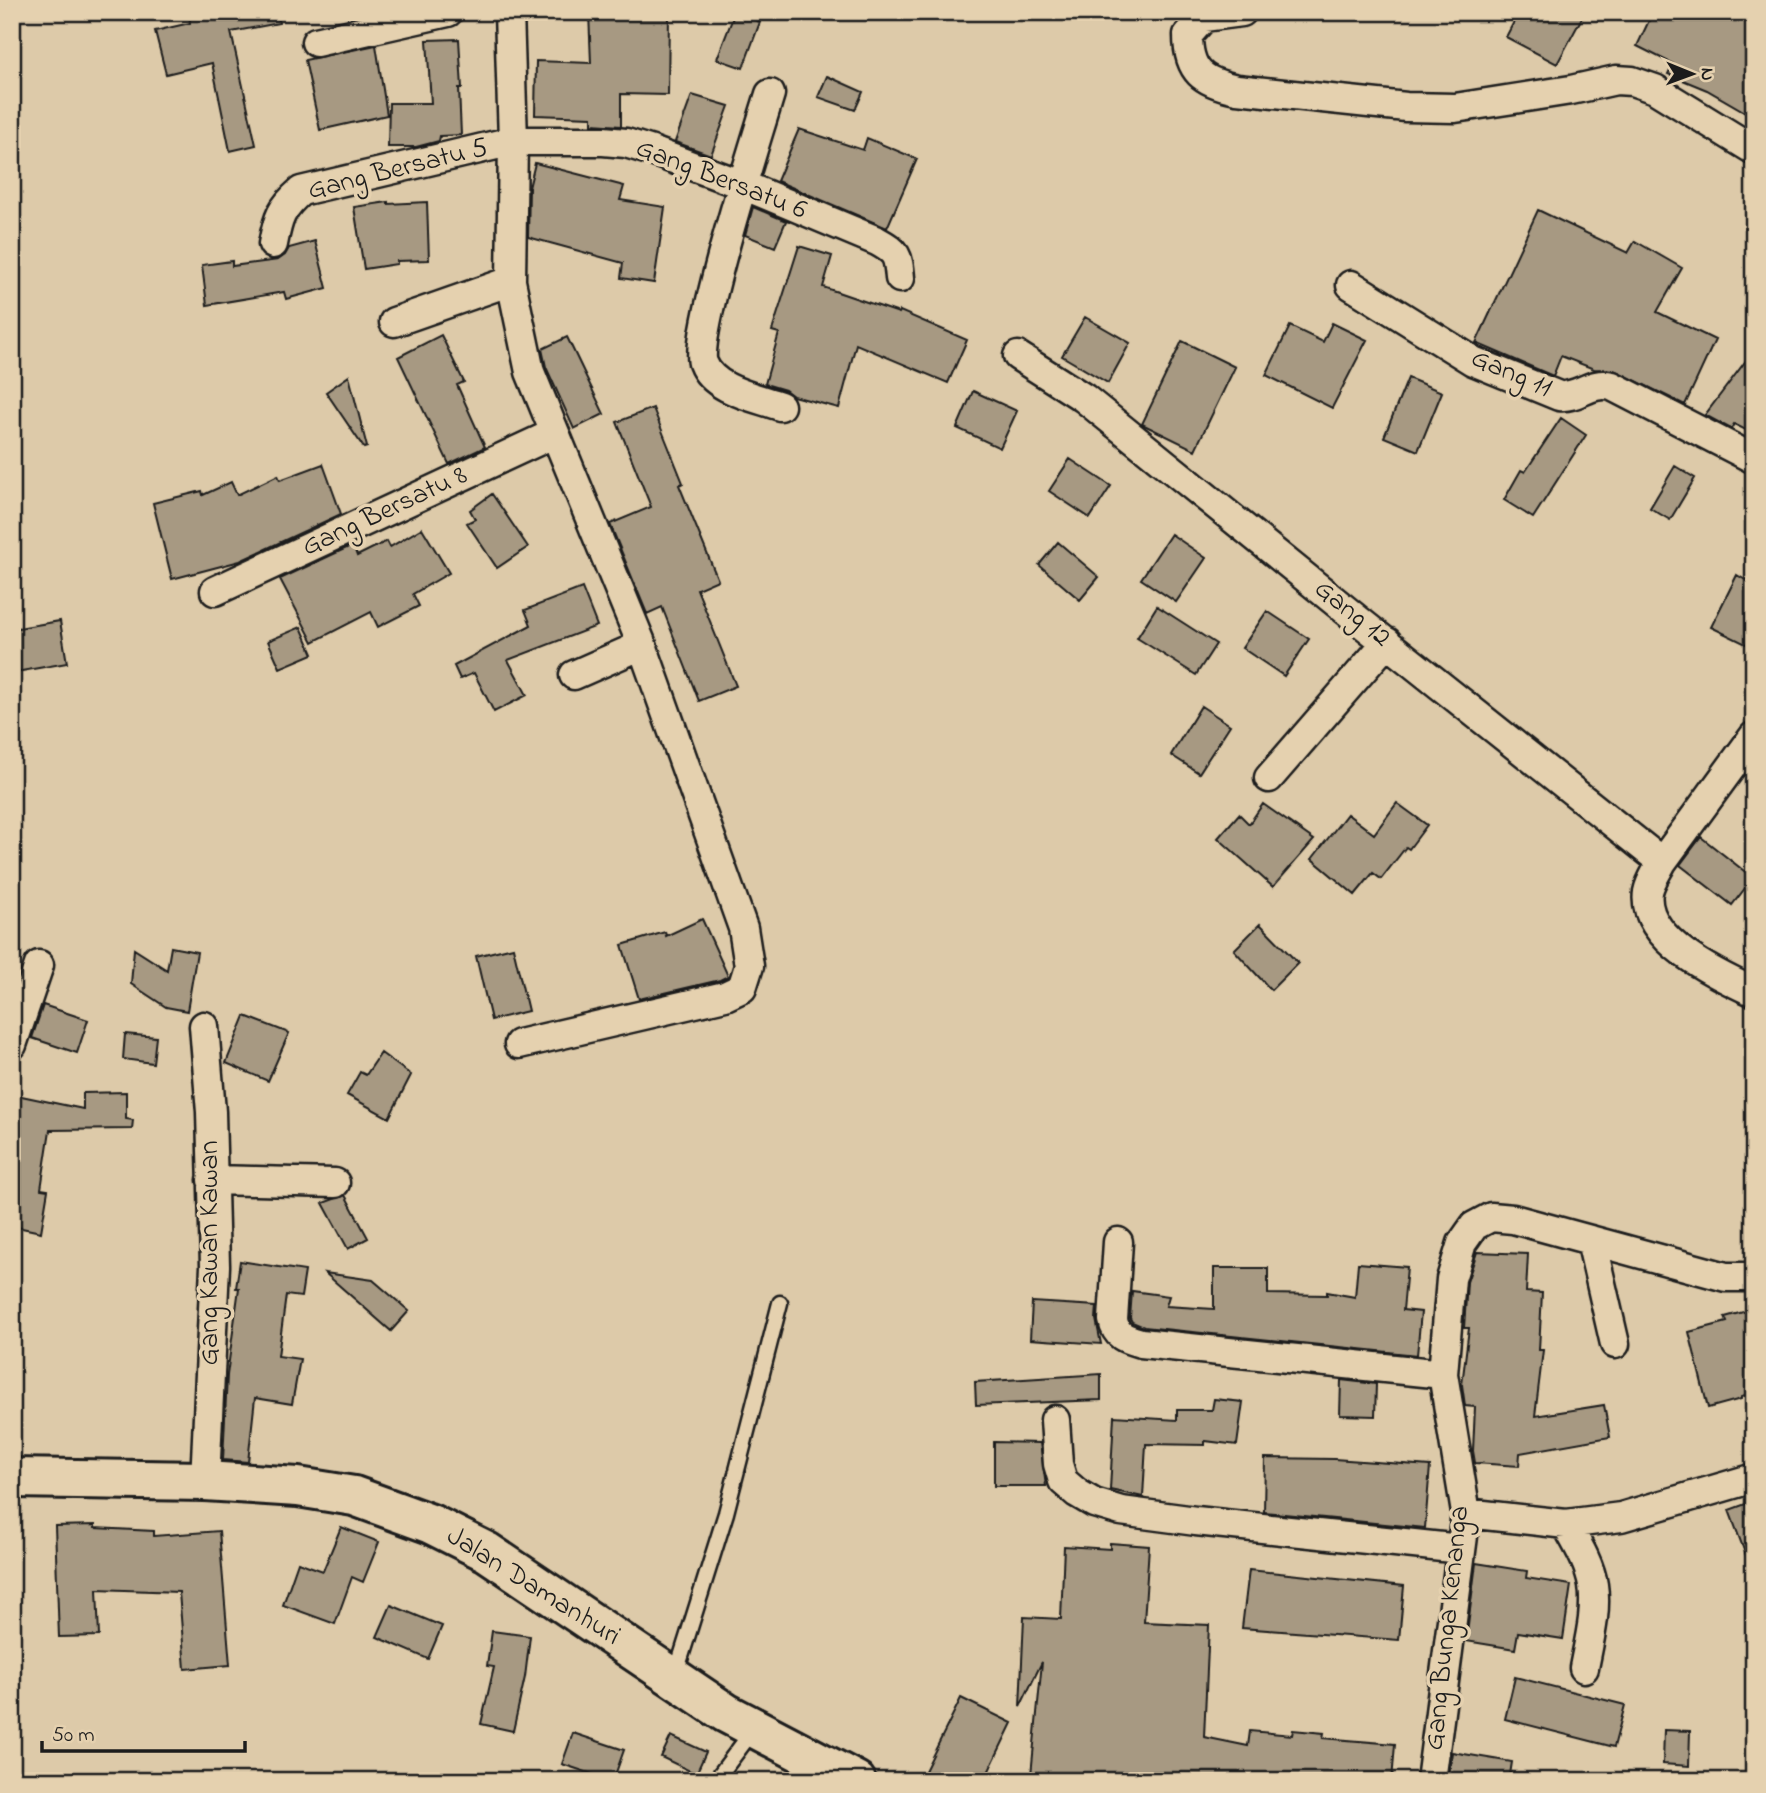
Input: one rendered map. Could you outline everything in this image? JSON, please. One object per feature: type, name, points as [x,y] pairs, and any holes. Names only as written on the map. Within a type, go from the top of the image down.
[{"type":"street","points":[[316,42],[448,12]]},
{"type":"street","points":[[509,12],[513,141],[511,282],[530,372],[642,645],[743,928],[749,966],[742,988],[725,996],[519,1044]]},
{"type":"street","points":[[1241,12],[1204,17],[1188,35],[1188,55],[1200,74],[1214,84],[1237,89],[1406,107],[1455,108],[1571,90],[1616,80],[1632,81],[1655,89],[1754,150]]},
{"type":"street","points":[[770,94],[702,342],[702,361],[711,375],[724,385],[779,406]]},
{"type":"street","name":"Gang Bersatu 6","points":[[513,141],[626,143],[743,185],[892,249],[899,260],[900,278]]},
{"type":"street","name":"Gang Bersatu 5","points":[[273,244],[278,220],[287,203],[302,191],[513,141]]},
{"type":"street","points":[[394,322],[511,282]]},
{"type":"street","name":"Gang 11","points":[[1351,285],[1485,366],[1559,396],[1567,397],[1594,385],[1612,386],[1754,459]]},
{"type":"street","name":"Gang 12","points":[[1017,356],[1084,398],[1387,642],[1670,852]]},
{"type":"street","name":"Gang Bersatu 8","points":[[215,591],[555,433]]},
{"type":"street","points":[[1269,778],[1387,642]]},
{"type":"street","points":[[575,675],[642,645]]},
{"type":"street","points":[[1754,736],[1670,852],[1650,883],[1648,899],[1651,913],[1660,929],[1677,947],[1710,972],[1754,992]]},
{"type":"street","points":[[12,1045],[39,965]]},
{"type":"street","name":"Gang Kawan Kawan","points":[[204,1026],[215,1266],[205,1481]]},
{"type":"street","points":[[212,1180],[335,1183]]},
{"type":"street","name":"Gang Bunga Kenanga","points":[[1431,1781],[1466,1513],[1443,1374],[1451,1279],[1462,1243],[1474,1226],[1491,1217],[1513,1220],[1726,1277],[1754,1277]]},
{"type":"street","points":[[1591,1240],[1615,1343]]},
{"type":"street","points":[[1118,1242],[1113,1320],[1115,1330],[1124,1339],[1443,1374]]},
{"type":"street","points":[[1055,1420],[1058,1464],[1063,1481],[1094,1503],[1121,1511],[1196,1521],[1461,1549]]},
{"type":"street","name":"Jalan Damanhuri","points":[[12,1478],[205,1481],[298,1487],[354,1496],[430,1524],[487,1552],[726,1713],[846,1778]]},
{"type":"street","points":[[1466,1513],[1566,1524],[1621,1517],[1754,1478]]},
{"type":"street","points":[[1566,1524],[1593,1582],[1595,1602],[1584,1668]]},
{"type":"lane","points":[[674,1678],[726,1513],[780,1303]]},
{"type":"lane","points":[[715,1781],[755,1728]]},
{"type":"building","points":[[189,12],[278,12],[279,23],[231,32],[256,145],[230,151],[212,63],[166,74],[155,31],[190,23]]},
{"type":"building","points":[[589,12],[669,12],[668,95],[621,94],[621,126],[592,124],[592,117],[535,115],[536,61],[591,63]]},
{"type":"building","points":[[735,12],[760,22],[743,68],[717,59]]},
{"type":"building","points":[[1519,12],[1585,12],[1557,64],[1506,37]]},
{"type":"building","points":[[1653,12],[1754,12],[1754,117],[1707,90],[1668,74],[1673,64],[1637,46]]},
{"type":"building","points":[[459,39],[461,135],[440,136],[439,141],[416,147],[388,147],[389,103],[431,103],[427,40]]},
{"type":"building","points":[[376,45],[387,115],[320,130],[305,60]]},
{"type":"building","points":[[827,76],[863,92],[855,110],[818,97]]},
{"type":"building","points":[[692,95],[729,106],[711,155],[675,142]]},
{"type":"building","points":[[799,129],[863,150],[867,138],[917,159],[887,228],[777,181]]},
{"type":"building","points":[[535,163],[624,186],[620,200],[665,207],[654,283],[621,278],[623,263],[528,237],[529,188]]},
{"type":"building","points":[[388,202],[427,202],[429,260],[397,261],[397,264],[364,269],[354,207]]},
{"type":"building","points":[[753,207],[786,221],[775,247],[745,235]]},
{"type":"building","points":[[1538,210],[1628,253],[1635,241],[1682,268],[1657,312],[1715,340],[1685,405],[1614,370],[1594,369],[1561,356],[1553,376],[1476,343]]},
{"type":"building","points":[[315,241],[327,288],[286,299],[284,292],[207,305],[202,265],[232,261],[232,266],[278,260],[289,248]]},
{"type":"building","points":[[799,246],[832,256],[823,287],[899,313],[900,311],[967,340],[948,383],[856,344],[839,408],[793,396],[785,390],[765,384],[779,333],[772,331]]},
{"type":"building","points":[[1085,317],[1130,343],[1108,383],[1062,356]]},
{"type":"building","points":[[1332,323],[1367,340],[1332,408],[1266,375],[1290,326],[1323,342]]},
{"type":"building","points":[[441,335],[464,382],[457,385],[485,447],[449,464],[398,357]]},
{"type":"building","points":[[567,337],[604,414],[574,429],[546,367],[542,349]]},
{"type":"building","points":[[1182,341],[1235,367],[1195,450],[1142,424]]},
{"type":"building","points":[[1754,350],[1754,434],[1734,424],[1731,429],[1705,415]]},
{"type":"building","points":[[349,376],[367,447],[364,448],[326,392]]},
{"type":"building","points":[[1408,378],[1442,392],[1418,451],[1384,437]]},
{"type":"building","points":[[973,391],[1017,411],[1000,448],[957,428]]},
{"type":"building","points":[[653,408],[683,483],[679,485],[718,580],[697,589],[736,686],[699,701],[662,607],[647,614],[610,524],[651,507],[617,422]]},
{"type":"building","points":[[1561,418],[1586,435],[1533,518],[1504,500],[1521,470],[1525,472]]},
{"type":"building","points":[[1070,459],[1111,486],[1090,518],[1049,491]]},
{"type":"building","points":[[323,464],[341,514],[240,561],[172,579],[153,503],[202,491],[203,495],[231,482],[237,495],[278,475],[280,480]]},
{"type":"building","points":[[1675,466],[1695,478],[1670,520],[1650,508]]},
{"type":"building","points":[[492,494],[528,547],[497,568],[467,523],[475,519],[470,510]]},
{"type":"building","points":[[422,528],[449,573],[413,594],[419,606],[378,627],[371,612],[313,642],[280,579],[353,545],[357,556],[387,541],[390,547]]},
{"type":"building","points":[[1171,534],[1206,558],[1176,602],[1141,579]]},
{"type":"building","points":[[1058,542],[1099,577],[1080,600],[1039,565]]},
{"type":"building","points":[[1737,575],[1754,585],[1754,648],[1711,627]]},
{"type":"building","points":[[582,588],[597,626],[508,660],[527,695],[494,712],[474,673],[460,679],[454,666],[531,625],[525,610]]},
{"type":"building","points":[[1157,606],[1216,644],[1196,675],[1137,638]]},
{"type":"building","points":[[1267,611],[1309,639],[1284,676],[1242,648]]},
{"type":"building","points":[[60,621],[67,663],[16,672],[12,629]]},
{"type":"building","points":[[301,627],[313,654],[280,668],[268,641]]},
{"type":"building","points":[[1201,706],[1230,725],[1199,773],[1171,755]]},
{"type":"building","points":[[1397,803],[1427,825],[1381,879],[1373,873],[1355,895],[1312,859],[1347,814],[1374,834]]},
{"type":"building","points":[[1263,804],[1314,840],[1273,887],[1218,838],[1239,814],[1249,824]]},
{"type":"building","points":[[1701,837],[1753,878],[1732,905],[1680,865]]},
{"type":"building","points":[[702,919],[728,976],[639,999],[622,945],[665,932],[666,936]]},
{"type":"building","points":[[1260,924],[1298,963],[1271,990],[1234,950]]},
{"type":"building","points":[[171,947],[197,952],[187,1011],[166,1007],[131,984],[134,949],[167,970]]},
{"type":"building","points":[[513,947],[528,1011],[491,1020],[476,956]]},
{"type":"building","points":[[43,1005],[88,1020],[77,1053],[32,1038]]},
{"type":"building","points":[[245,1016],[289,1033],[268,1081],[226,1063]]},
{"type":"building","points":[[125,1034],[156,1037],[153,1063],[123,1059]]},
{"type":"building","points":[[381,1053],[411,1075],[389,1118],[347,1095],[360,1072],[366,1075]]},
{"type":"building","points":[[126,1092],[126,1119],[133,1120],[132,1129],[50,1130],[41,1189],[48,1190],[41,1232],[12,1226],[12,1094],[83,1109],[83,1093]]},
{"type":"building","points":[[345,1195],[368,1238],[348,1249],[323,1203]]},
{"type":"building","points":[[1477,1252],[1528,1254],[1526,1292],[1542,1293],[1539,1350],[1543,1350],[1535,1416],[1604,1405],[1610,1437],[1520,1453],[1519,1466],[1475,1463],[1475,1407],[1465,1406],[1462,1385],[1469,1328],[1464,1328],[1467,1282]]},
{"type":"building","points":[[240,1261],[305,1271],[301,1297],[286,1295],[278,1356],[300,1359],[292,1404],[255,1398],[248,1462],[223,1460],[227,1375]]},
{"type":"building","points":[[1358,1263],[1407,1267],[1403,1310],[1421,1312],[1417,1355],[1144,1327],[1132,1322],[1130,1318],[1132,1291],[1169,1296],[1166,1306],[1214,1309],[1214,1268],[1268,1268],[1268,1294],[1327,1295],[1327,1292],[1355,1297]]},
{"type":"building","points":[[325,1273],[373,1280],[409,1311],[391,1331]]},
{"type":"building","points":[[1032,1302],[1097,1306],[1096,1319],[1101,1344],[1030,1339]]},
{"type":"building","points":[[1754,1309],[1754,1394],[1708,1408],[1689,1332],[1727,1322],[1725,1317]]},
{"type":"building","points":[[1101,1374],[1101,1400],[976,1405],[975,1382]]},
{"type":"building","points":[[1341,1380],[1376,1384],[1375,1416],[1340,1415]]},
{"type":"building","points":[[1214,1399],[1243,1402],[1237,1445],[1205,1441],[1205,1445],[1146,1444],[1143,1497],[1110,1490],[1114,1416],[1177,1420],[1177,1410],[1212,1410]]},
{"type":"building","points":[[994,1442],[1040,1443],[1046,1486],[994,1486]]},
{"type":"building","points":[[1265,1458],[1334,1459],[1430,1466],[1425,1528],[1264,1512]]},
{"type":"building","points":[[1754,1501],[1754,1569],[1751,1569],[1729,1510]]},
{"type":"building","points":[[95,1525],[95,1528],[154,1531],[154,1536],[219,1531],[230,1665],[185,1669],[179,1592],[97,1589],[99,1636],[59,1637],[55,1526]]},
{"type":"building","points":[[341,1527],[379,1542],[363,1582],[352,1577],[335,1624],[283,1605],[298,1562],[323,1571]]},
{"type":"building","points":[[1110,1543],[1149,1546],[1144,1622],[1209,1625],[1204,1737],[1248,1746],[1250,1731],[1292,1735],[1293,1730],[1324,1733],[1323,1738],[1395,1744],[1392,1781],[1078,1781],[1031,1775],[1042,1662],[1020,1707],[1024,1617],[1061,1619],[1064,1546],[1110,1549]]},
{"type":"building","points":[[1476,1563],[1527,1571],[1526,1578],[1571,1585],[1563,1639],[1518,1632],[1515,1649],[1466,1641]]},
{"type":"building","points":[[1249,1570],[1404,1586],[1399,1640],[1242,1628]]},
{"type":"building","points":[[391,1605],[442,1626],[428,1659],[377,1637]]},
{"type":"building","points":[[492,1631],[530,1636],[525,1677],[513,1731],[481,1724],[494,1667],[487,1666]]},
{"type":"building","points":[[1515,1677],[1625,1705],[1614,1747],[1505,1719]]},
{"type":"building","points":[[961,1698],[1012,1723],[984,1781],[920,1781]]},
{"type":"building","points":[[1664,1730],[1690,1731],[1689,1766],[1663,1764]]},
{"type":"building","points":[[573,1733],[624,1750],[613,1781],[562,1764]]},
{"type":"building","points":[[671,1736],[706,1752],[696,1774],[661,1757]]},
{"type":"building","points":[[1452,1752],[1512,1762],[1509,1781],[1448,1781]]}]
